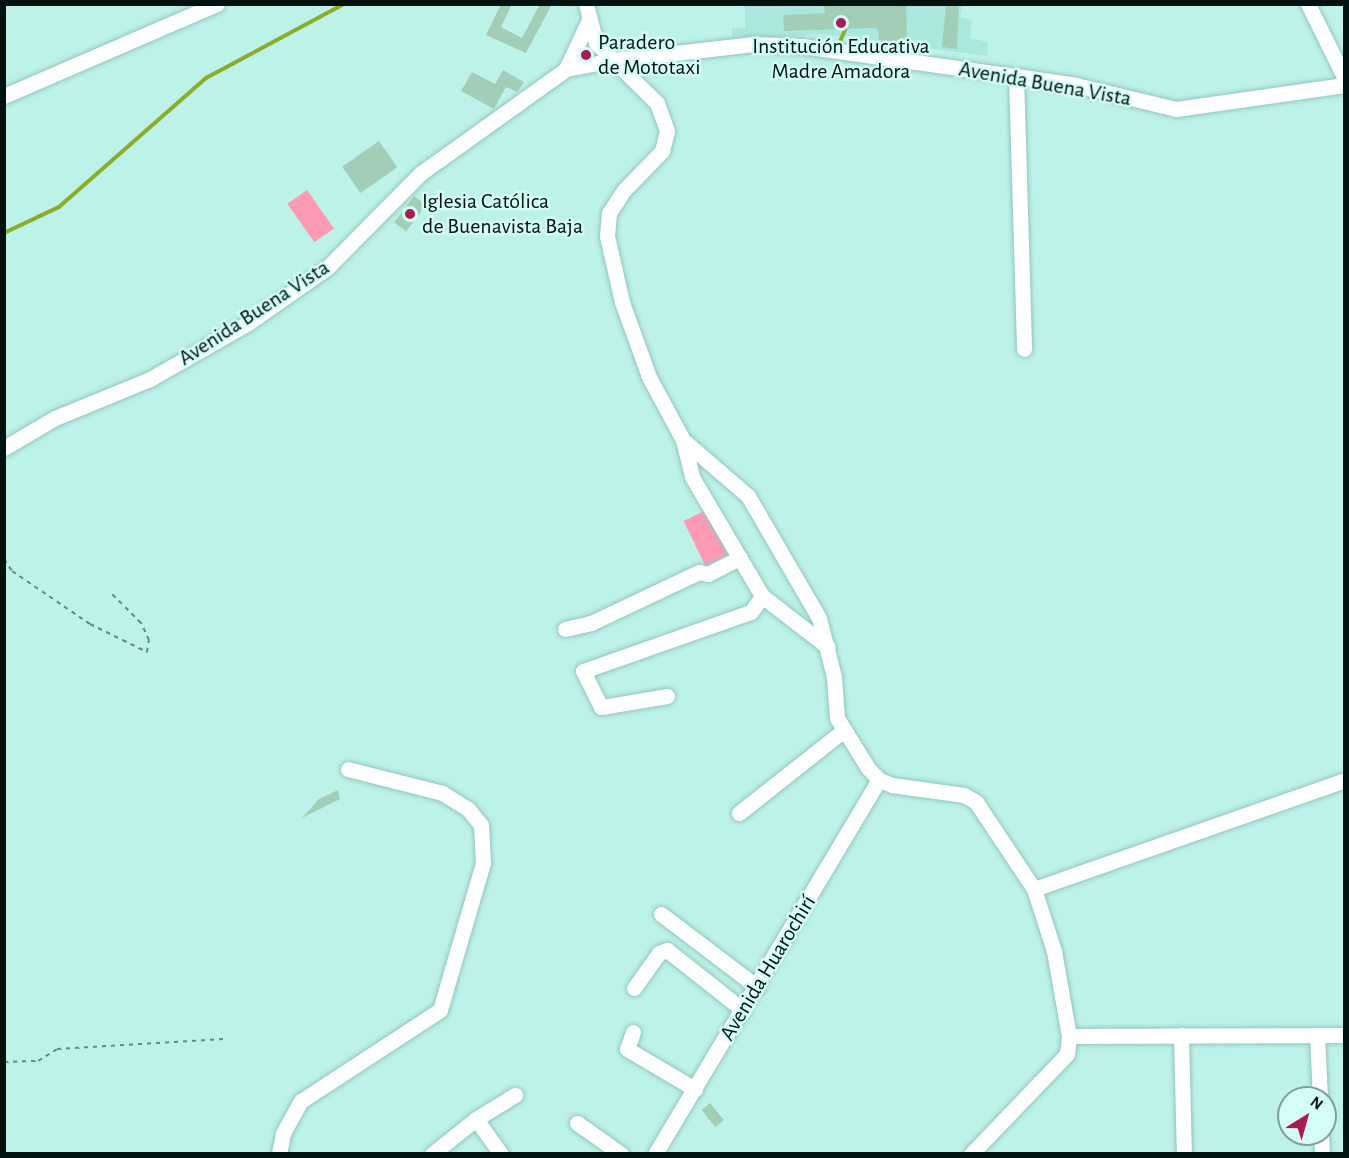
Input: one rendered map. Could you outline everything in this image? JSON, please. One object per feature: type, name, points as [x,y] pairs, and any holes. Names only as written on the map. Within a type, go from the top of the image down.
[{"type":"street","points":[[4,96],[217,4]]},
{"type":"street","points":[[1308,4],[1344,77]]},
{"type":"street","points":[[588,12],[596,43],[657,103],[667,132],[662,151],[624,190],[609,213],[607,236],[622,302],[649,377],[683,441],[692,477],[762,596],[828,647]]},
{"type":"street","points":[[566,69],[588,12]]},
{"type":"street","name":"Avenida Buena Vista","points":[[4,448],[55,418],[150,379],[248,323],[328,267],[421,174],[566,69],[614,60],[754,44],[802,46],[1076,85],[1176,110],[1344,85]]},
{"type":"street","points":[[1016,76],[1024,348]]},
{"type":"street","points":[[683,441],[748,496],[819,618],[828,647],[837,718],[843,731],[879,780],[964,795],[975,802],[1034,889],[1054,951],[1069,1036],[1067,1054],[971,1154]]},
{"type":"street","points":[[565,629],[591,623],[699,572],[708,574],[740,558]]},
{"type":"street","points":[[667,696],[601,707],[583,671],[751,612],[762,596]]},
{"type":"street","points":[[739,813],[843,731]]},
{"type":"street","points":[[279,1154],[283,1133],[301,1101],[316,1089],[440,1010],[454,970],[485,842],[481,825],[468,809],[442,794],[348,769]]},
{"type":"street","name":"Avenida Huarochirí","points":[[655,1154],[879,780]]},
{"type":"street","points":[[1034,889],[1343,781]]},
{"type":"street","points":[[661,914],[757,987]]},
{"type":"street","points":[[634,988],[659,953],[667,950],[742,1010]]},
{"type":"street","points":[[633,1032],[627,1049],[695,1089]]},
{"type":"street","points":[[1181,1035],[1184,1154]]},
{"type":"street","points":[[1317,1035],[1319,1086]]},
{"type":"street","points":[[1069,1036],[1344,1035]]},
{"type":"street","points":[[442,1150],[476,1119],[515,1095]]},
{"type":"street","points":[[476,1119],[501,1154]]},
{"type":"street","points":[[577,1123],[621,1154]]},
{"type":"path","points":[[4,559],[12,571],[90,624],[147,652],[149,640],[141,623],[112,594]]},
{"type":"path","points":[[4,1062],[38,1061],[57,1048],[224,1039]]},
{"type":"shaded area","points":[[745,5],[962,5],[960,17],[972,20],[970,38],[988,42],[987,56],[823,34],[732,39],[732,28],[745,28]]},
{"type":"shaded area","points":[[307,190],[334,229],[314,242],[287,204]]},
{"type":"shaded area","points":[[706,510],[728,555],[705,566],[684,521]]},
{"type":"building","points":[[501,4],[512,4],[501,27],[522,38],[540,4],[552,4],[526,53],[486,35]]},
{"type":"building","points":[[824,4],[906,4],[907,42],[879,42],[878,29],[874,28],[784,31],[783,15],[825,13]]},
{"type":"building","points":[[946,4],[959,4],[957,49],[942,47]]},
{"type":"building","points":[[503,70],[524,82],[517,92],[506,87],[494,109],[461,91],[472,72],[495,84]]},
{"type":"building","points":[[379,141],[397,167],[360,193],[342,167]]},
{"type":"building","name":"Iglesia Católica de Buenavista Baja","points":[[414,196],[426,205],[406,231],[394,222]]},
{"type":"building","points":[[338,790],[340,799],[302,818],[319,799]]},
{"type":"building","points":[[710,1103],[724,1120],[715,1127],[701,1110]]},
{"type":"waterway","points":[[4,233],[59,207],[206,78],[344,4]]},
{"type":"waterway","points":[[834,43],[839,44],[847,25]]},
{"type":"place","name":"Institución Educativa Madre Amadora","points":[[841,23]]},
{"type":"place","name":"Paradero de Mototaxi","points":[[586,55]]},
{"type":"place","name":"Iglesia Católica de Buenavista Baja","points":[[410,214]]}]
